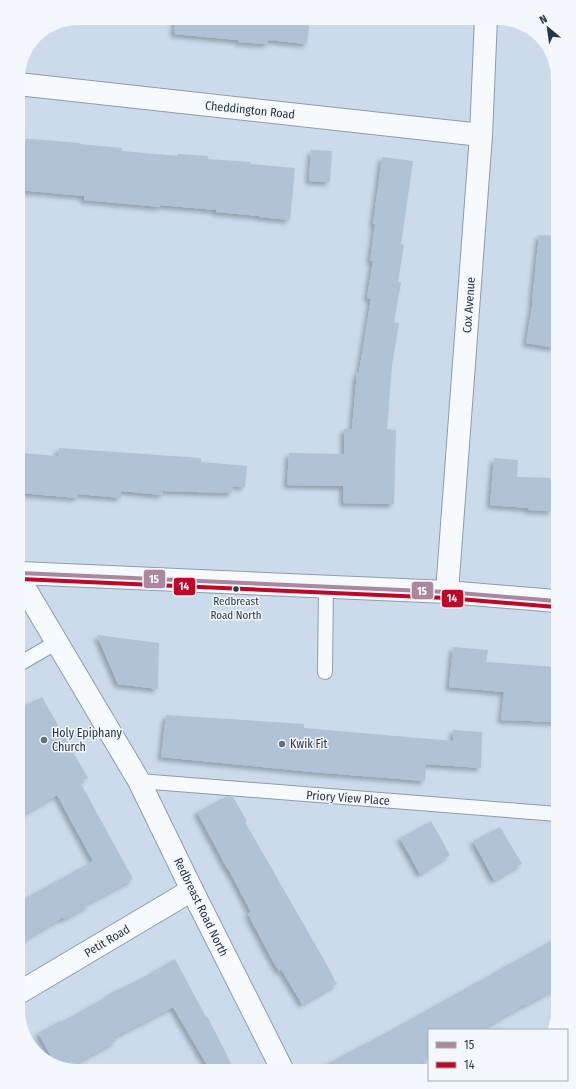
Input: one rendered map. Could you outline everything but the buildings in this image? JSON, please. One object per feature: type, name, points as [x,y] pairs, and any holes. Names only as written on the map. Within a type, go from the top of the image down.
[{"type":"street","name":"Cox Avenue","points":[[448,592],[481,135],[486,25]]},
{"type":"street","name":"Cheddington Road","points":[[25,85],[481,135]]},
{"type":"street","points":[[25,573],[448,592],[551,601]]},
{"type":"street","name":"Redbreast Road North","points":[[25,588],[139,782],[279,1064]]},
{"type":"street","name":"Petit Road","points":[[25,989],[192,890]]},
{"type":"lane","points":[[325,672],[326,586]]},
{"type":"lane","points":[[25,661],[57,642]]},
{"type":"lane","name":"Priory View Place","points":[[139,782],[551,814]]},
{"type":"transit line","name":"15","points":[[25,573],[447,592],[551,601]]},
{"type":"transit line","name":"14","points":[[25,579],[447,598],[551,607]]},
{"type":"place","name":"Redbreast Road North","points":[[236,589]]},
{"type":"place","name":"Holy Epiphany Church","points":[[44,740]]},
{"type":"place","name":"Kwik Fit","points":[[282,744]]}]
